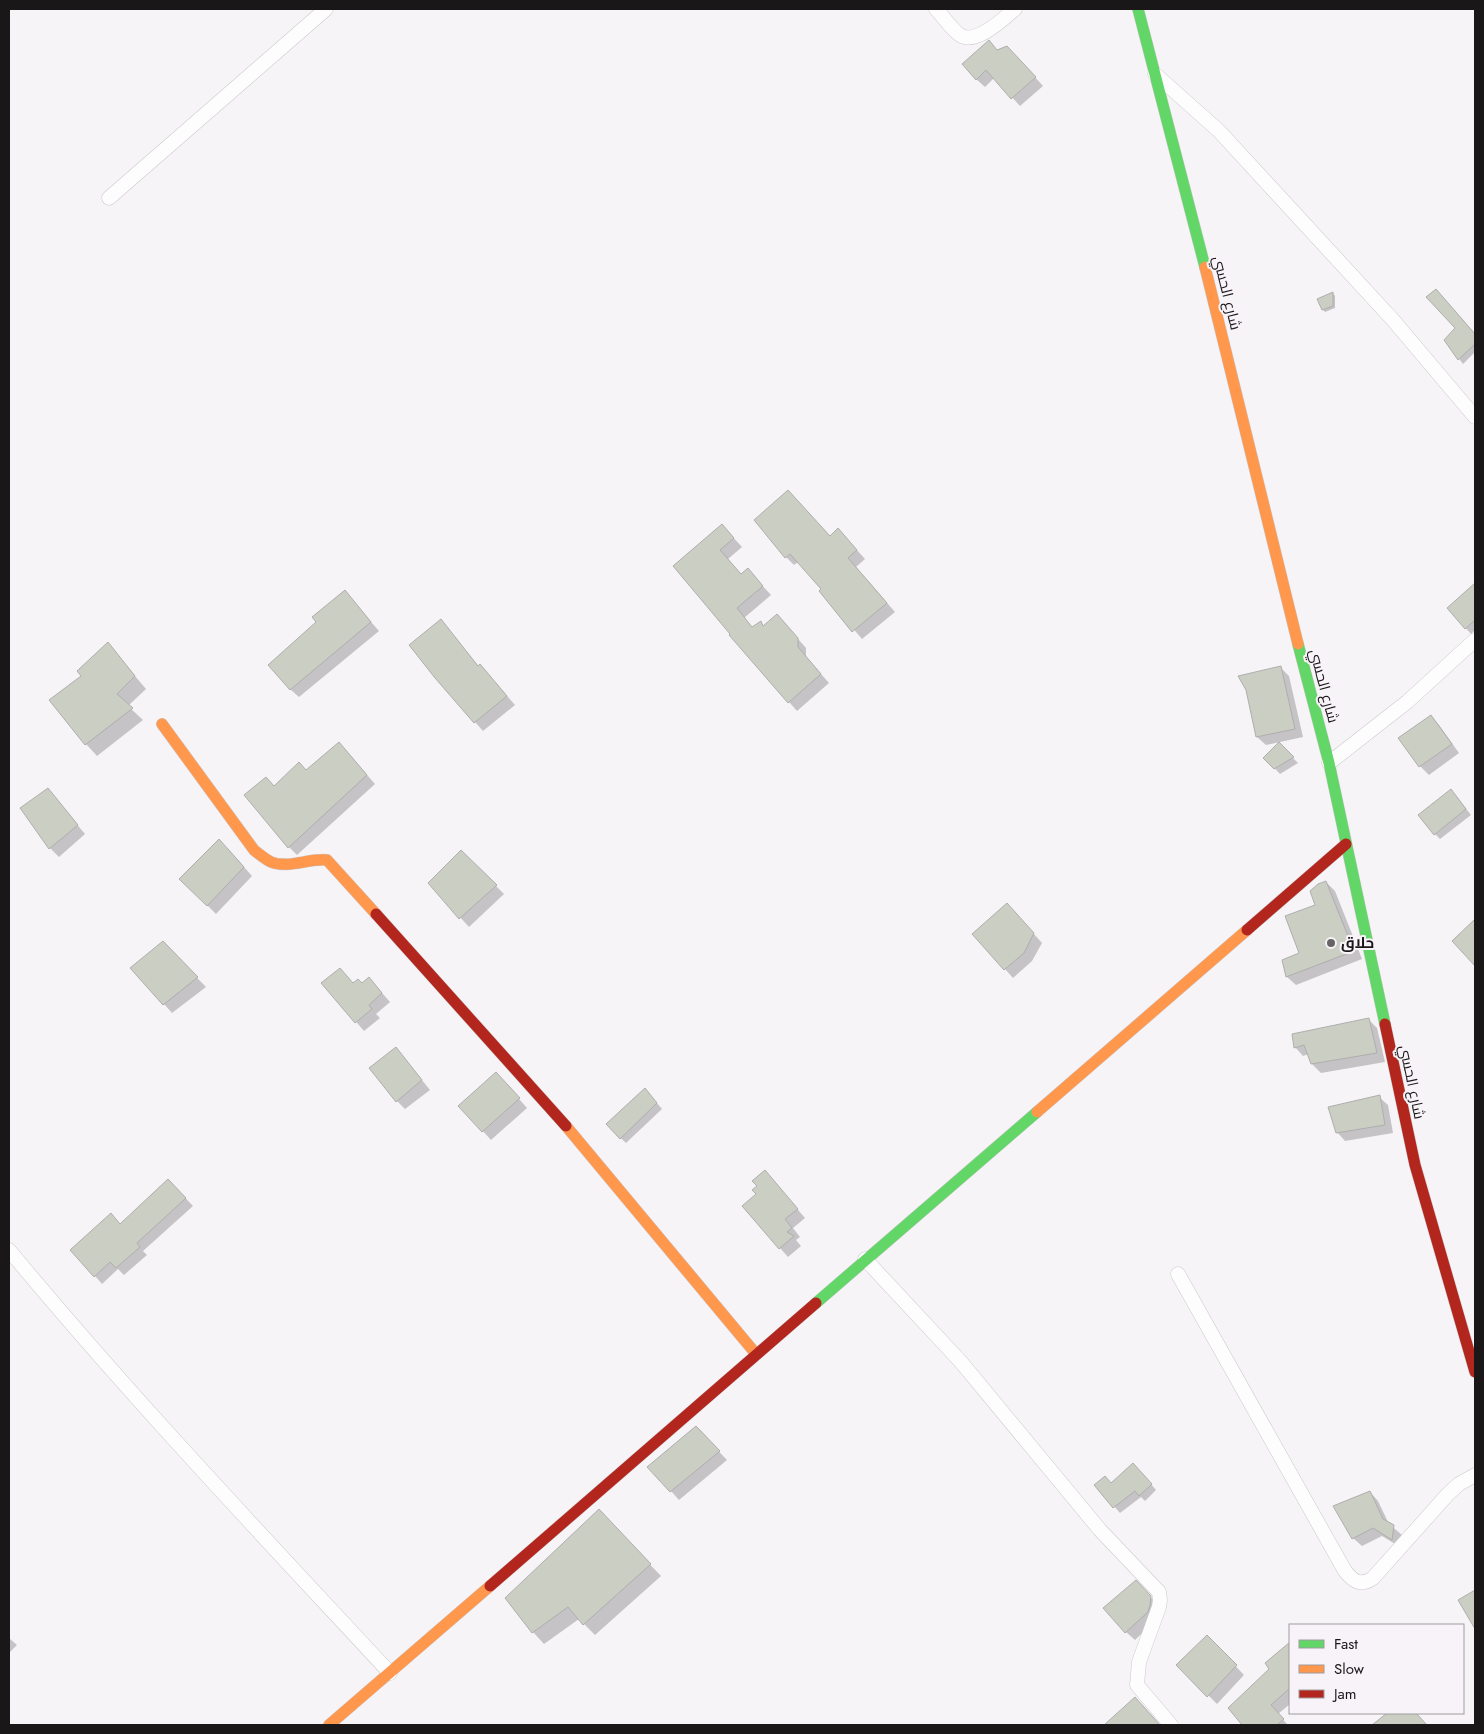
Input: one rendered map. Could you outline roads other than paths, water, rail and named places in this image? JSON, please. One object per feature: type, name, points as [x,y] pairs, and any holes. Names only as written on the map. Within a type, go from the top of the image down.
[{"type":"street","points":[[109,198],[326,9]]},
{"type":"street","points":[[936,9],[962,36],[971,38],[982,34],[1015,9]]},
{"type":"street","name":"شارع الحسي","points":[[1138,9],[1208,279],[1283,588],[1330,763],[1415,1165],[1475,1372]]},
{"type":"street","points":[[1154,74],[1219,131],[1393,320],[1475,417]]},
{"type":"street","points":[[1330,763],[1408,702],[1475,640]]},
{"type":"street","points":[[162,724],[254,850],[272,863],[286,864],[320,858],[327,860],[575,1136],[756,1354]]},
{"type":"street","points":[[329,1725],[1346,844]]},
{"type":"street","points":[[9,1250],[64,1316],[143,1404],[390,1673]]},
{"type":"street","points":[[865,1259],[961,1362],[1100,1530],[1158,1592],[1159,1607],[1139,1662],[1137,1685],[1171,1725]]},
{"type":"street","points":[[1178,1274],[1345,1571],[1353,1580],[1362,1584],[1373,1578],[1448,1494],[1459,1484],[1475,1475]]},
{"type":"place","name":"حلاق","points":[[1331,943]]}]
